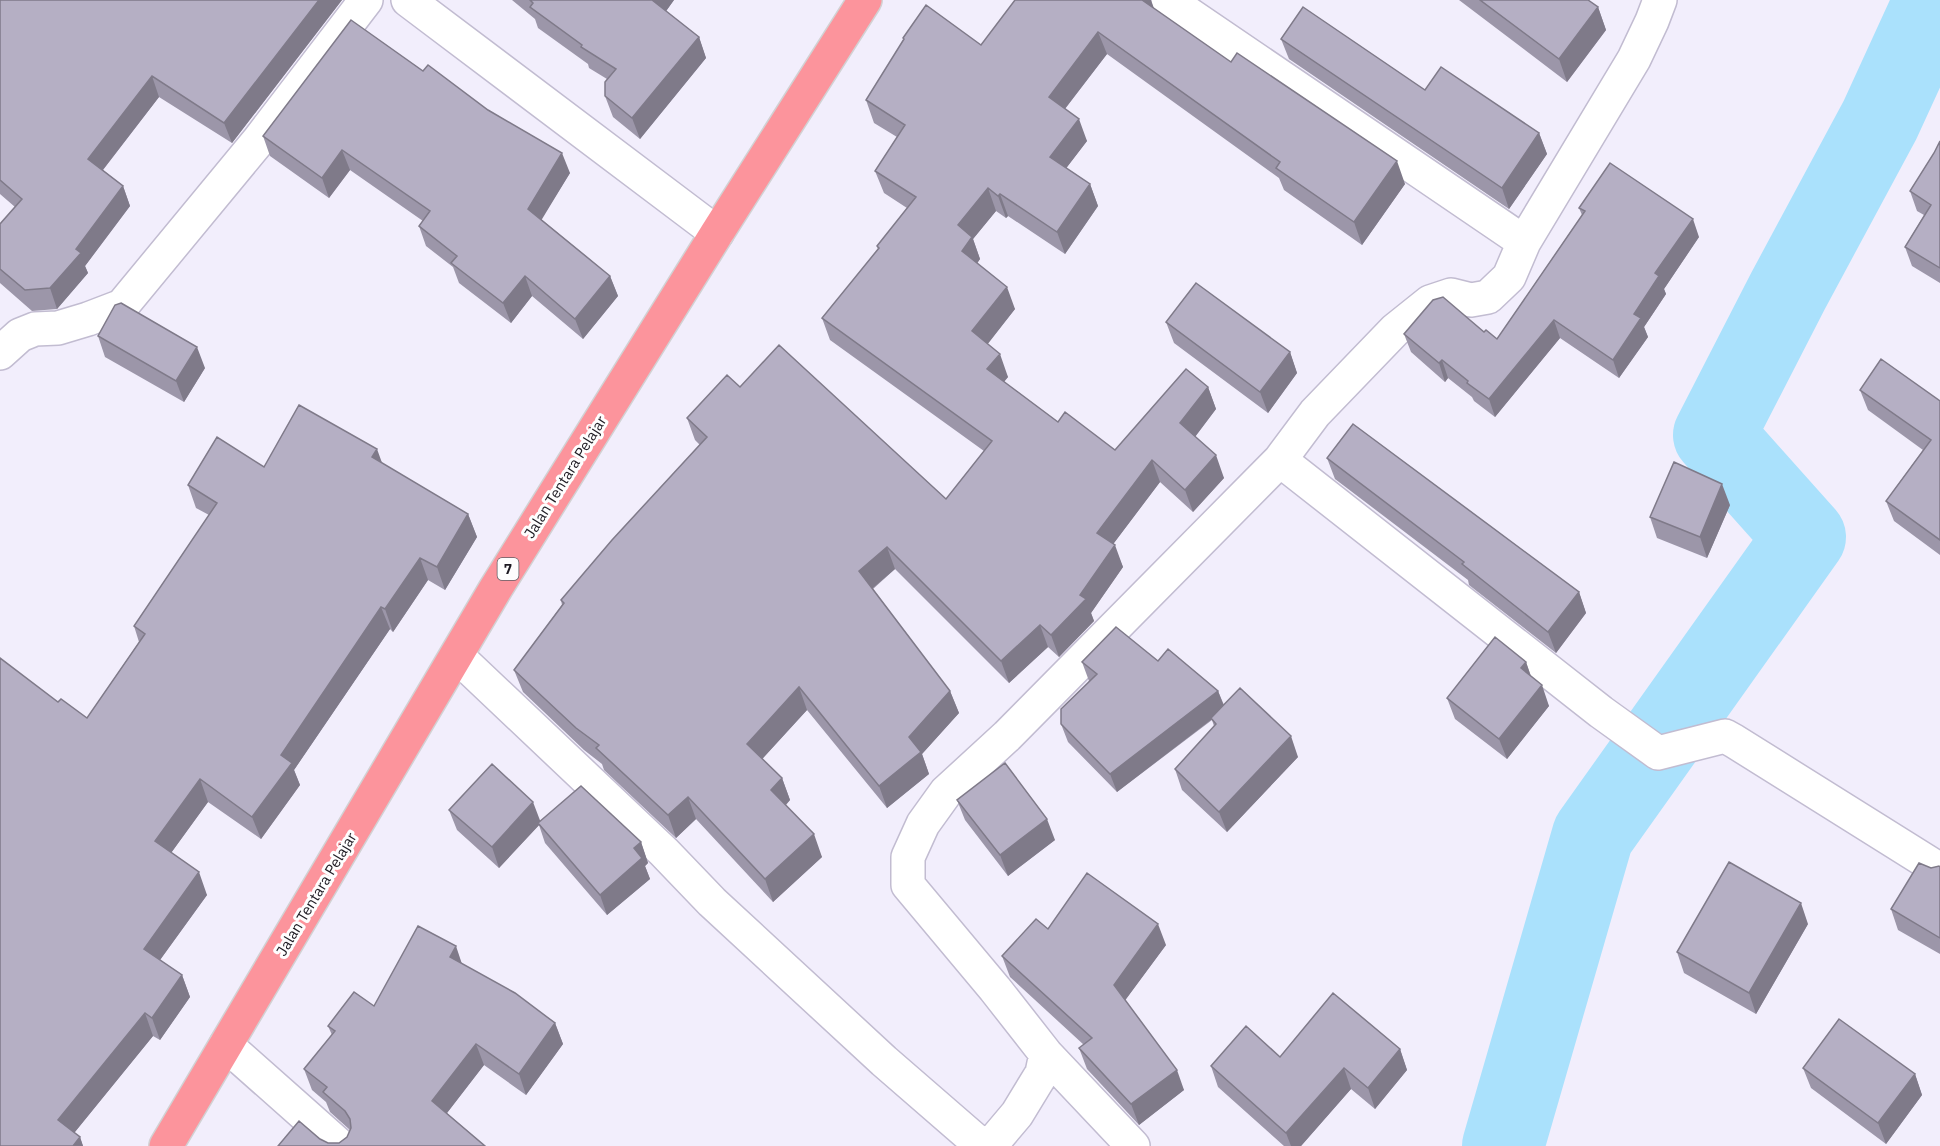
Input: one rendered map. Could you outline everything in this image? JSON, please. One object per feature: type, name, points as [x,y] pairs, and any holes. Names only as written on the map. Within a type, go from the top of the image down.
[{"type":"highway","name":"Jalan Tentara Pelajar","points":[[166,1146],[496,588],[864,0]]},
{"type":"street","points":[[0,353],[20,334],[88,319],[122,306],[260,140],[366,0]]},
{"type":"street","points":[[408,0],[717,233]]},
{"type":"street","points":[[1168,0],[1524,242]]},
{"type":"street","points":[[1133,1146],[1046,1054],[908,885],[908,857],[923,824],[946,792],[1007,736],[1280,460],[1315,413],[1395,330],[1430,302],[1451,296],[1471,300],[1488,297],[1509,277],[1524,242],[1634,58],[1660,0]]},
{"type":"street","points":[[1280,460],[1601,712],[1658,753],[1725,736],[1940,870]]},
{"type":"street","points":[[457,656],[664,852],[712,902],[884,1060],[982,1146]]},
{"type":"street","points":[[226,1045],[340,1146]]},
{"type":"street","points":[[990,1146],[1017,1114],[1042,1073],[1046,1054]]},
{"type":"building","points":[[0,0],[319,0],[224,123],[152,76],[88,159],[123,186],[76,249],[81,253],[50,288],[25,290],[0,269],[0,224],[22,199],[0,180]]},
{"type":"building","points":[[530,0],[652,0],[699,37],[632,118],[605,96],[605,82],[616,69],[581,47],[582,45],[530,7],[533,3]]},
{"type":"building","points":[[1015,0],[1142,0],[1231,62],[1237,53],[1397,161],[1354,222],[1276,168],[1280,162],[1098,32],[1049,97],[1079,119],[1050,157],[1090,184],[1057,232],[988,188],[958,225],[972,237],[962,251],[1007,287],[972,331],[1000,354],[987,369],[1058,422],[1065,412],[1115,450],[1186,369],[1208,387],[1180,423],[1216,455],[1185,490],[1152,460],[1097,533],[1115,545],[1080,595],[1086,599],[1051,635],[1040,625],[1001,661],[887,547],[859,571],[950,691],[909,737],[921,752],[879,786],[799,687],[747,744],[782,778],[771,790],[814,834],[765,879],[688,797],[668,815],[596,748],[599,745],[576,728],[514,670],[564,603],[561,600],[612,540],[707,437],[687,418],[727,375],[740,387],[779,345],[946,499],[992,441],[822,318],[879,248],[877,246],[916,197],[875,171],[905,125],[866,100],[903,38],[926,5],[981,45]]},
{"type":"building","points":[[1480,0],[1588,0],[1598,7],[1559,59]]},
{"type":"building","points":[[1303,7],[1425,90],[1441,67],[1539,133],[1502,188],[1281,39]]},
{"type":"building","points":[[351,20],[423,71],[428,65],[488,110],[562,153],[528,209],[610,276],[575,319],[525,276],[503,303],[451,263],[457,256],[419,226],[430,211],[342,150],[322,178],[263,136]]},
{"type":"building","points":[[1940,141],[1940,268],[1905,247],[1931,205],[1910,191]]},
{"type":"building","points":[[1610,163],[1693,219],[1655,273],[1659,276],[1634,314],[1641,318],[1613,360],[1554,320],[1489,399],[1442,360],[1439,363],[1404,334],[1433,300],[1443,297],[1484,332],[1486,330],[1497,339],[1585,211],[1579,208]]},
{"type":"building","points":[[1196,283],[1290,352],[1260,392],[1166,322]]},
{"type":"building","points":[[121,303],[197,347],[176,381],[98,336],[115,305]]},
{"type":"building","points":[[1881,359],[1940,401],[1940,540],[1886,501],[1931,440],[1860,390]]},
{"type":"building","points":[[299,405],[377,449],[372,457],[468,514],[437,567],[420,558],[385,609],[381,607],[281,755],[292,763],[252,817],[200,779],[155,841],[199,872],[144,949],[182,975],[152,1018],[145,1013],[58,1120],[80,1137],[73,1146],[0,1146],[0,658],[58,702],[61,699],[87,718],[145,634],[134,626],[217,503],[188,485],[217,437],[264,467]]},
{"type":"building","points":[[1353,424],[1579,592],[1548,632],[1462,564],[1464,562],[1327,458]]},
{"type":"building","points":[[1674,462],[1722,484],[1700,537],[1650,517]]},
{"type":"building","points":[[1116,627],[1158,661],[1168,649],[1218,691],[1110,774],[1061,724],[1061,709],[1097,674],[1082,662]]},
{"type":"building","points":[[1495,637],[1526,662],[1521,668],[1542,685],[1499,739],[1447,698]]},
{"type":"building","points":[[1240,688],[1291,736],[1219,812],[1175,769],[1216,724],[1211,718]]},
{"type":"building","points":[[1005,763],[1047,819],[1000,855],[957,800]]},
{"type":"building","points":[[492,764],[533,802],[492,847],[449,810]]},
{"type":"building","points":[[581,786],[641,842],[634,848],[642,858],[600,895],[538,823]]},
{"type":"building","points":[[1729,862],[1801,903],[1749,993],[1677,952]]},
{"type":"building","points":[[1919,863],[1931,868],[1940,867],[1940,938],[1891,909]]},
{"type":"building","points":[[1087,873],[1158,924],[1114,985],[1177,1070],[1131,1104],[1079,1048],[1092,1038],[1002,956],[1036,919],[1048,929]]},
{"type":"building","points":[[418,926],[456,946],[450,957],[515,993],[555,1023],[519,1074],[476,1044],[432,1101],[485,1146],[278,1146],[299,1121],[328,1143],[339,1143],[347,1137],[351,1128],[350,1119],[345,1111],[323,1092],[327,1087],[304,1069],[335,1031],[328,1026],[354,992],[374,1006]]},
{"type":"building","points":[[1333,993],[1400,1049],[1368,1088],[1344,1068],[1286,1133],[1211,1066],[1246,1026],[1280,1057]]},
{"type":"building","points":[[1839,1019],[1915,1074],[1878,1123],[1803,1068]]},
{"type":"waterway","points":[[1503,1146],[1593,835],[1805,537],[1714,435],[1880,120],[1935,0]]}]
